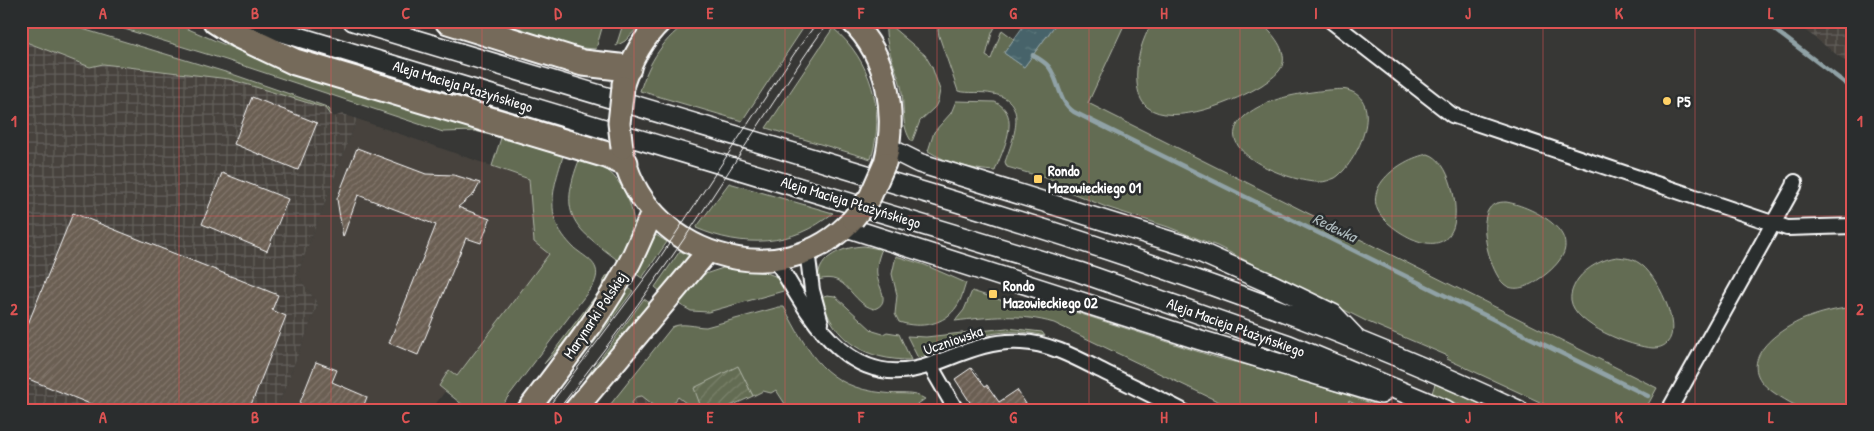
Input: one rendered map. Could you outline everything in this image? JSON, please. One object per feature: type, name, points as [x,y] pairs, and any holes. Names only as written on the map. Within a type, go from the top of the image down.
[{"type":"highway","points":[[216,21],[238,36],[295,62],[607,155],[623,155]]},
{"type":"highway","points":[[448,21],[625,77]]},
{"type":"main road","name":"Aleja Macieja Płażyńskiego","points":[[246,21],[1079,272],[1289,346],[1446,410]]},
{"type":"main road","name":"Aleja Macieja Płażyńskiego","points":[[353,21],[939,196],[1191,277],[1356,339],[1518,410]]},
{"type":"main road","points":[[661,21],[645,39],[625,77],[620,117],[623,155],[636,189],[652,213],[668,228],[684,240],[708,251],[741,259],[775,258],[807,250],[821,244],[849,223],[870,197],[887,155],[891,130],[889,96],[880,64],[862,25]]},
{"type":"main road","points":[[887,155],[1186,246],[1333,314],[1356,339]]},
{"type":"main road","name":"Marynarki Polskiej","points":[[528,410],[569,356],[608,299],[631,261],[652,213]]},
{"type":"main road","points":[[849,223],[1197,339],[1439,410]]},
{"type":"main road","points":[[575,410],[708,251]]},
{"type":"street","points":[[1331,21],[1452,115],[1787,228],[1853,226]]},
{"type":"street","points":[[1668,410],[1795,182]]},
{"type":"street","name":"Uczniowska","points":[[807,250],[812,290],[824,333]]},
{"type":"street","name":"Uczniowska","points":[[775,258],[797,295],[824,333],[841,351],[858,362],[878,369],[895,371],[930,365],[971,348],[998,342],[1023,342],[1047,347],[1073,356],[1181,410]]},
{"type":"street","points":[[930,365],[956,410]]},
{"type":"shaded area","points":[[1793,21],[1853,21],[1853,67]]},
{"type":"shaded area","points":[[21,40],[90,67],[103,64],[229,79],[326,108],[328,114],[334,117],[342,114],[357,119],[297,275],[318,304],[276,410],[21,410]]},
{"type":"shaded area","points":[[357,119],[529,179],[534,242],[549,254],[431,410],[276,410],[318,304],[297,275]]},
{"type":"shaded area","points":[[694,388],[702,410],[606,410],[617,395]]},
{"type":"green space","points":[[21,21],[56,21],[232,74],[327,107],[330,110],[330,115],[325,108],[229,79],[103,64],[90,67],[21,40]]},
{"type":"green space","points":[[98,21],[170,21],[294,75],[563,156],[553,195],[553,212],[561,232],[568,242],[595,267],[596,277],[594,284],[498,410],[469,410],[439,386],[449,370],[457,376],[549,254],[534,242],[529,179],[492,166],[501,138],[475,131],[443,132],[226,60]]},
{"type":"green space","points":[[486,21],[604,21],[596,49],[568,47]]},
{"type":"green space","points":[[624,21],[644,21],[625,41],[616,46]]},
{"type":"green space","points":[[690,21],[808,21],[742,121],[640,91],[648,70],[659,51],[672,35]]},
{"type":"green space","points":[[940,21],[998,21],[992,33],[986,56],[991,59],[1002,30],[1014,39],[1004,53],[1024,67],[1058,21],[1126,21],[1088,103],[1657,388],[1645,410],[1557,410],[1447,359],[1448,356],[1368,322],[1217,246],[1168,227],[1106,207],[1055,186],[1056,181],[1007,167],[1005,162],[1012,143],[1016,122],[1012,104],[1004,98],[993,94],[958,91],[939,36]]},
{"type":"green space","points":[[1153,21],[1259,21],[1280,45],[1283,57],[1282,67],[1262,85],[1222,104],[1188,113],[1173,115],[1158,113],[1147,107],[1143,102],[1137,83],[1140,51]]},
{"type":"green space","points":[[886,22],[925,55],[932,67],[940,90],[935,107],[920,121],[912,142],[906,129],[901,86],[888,47]]},
{"type":"green space","points":[[833,28],[857,55],[866,71],[872,88],[876,105],[877,123],[871,159],[766,128]]},
{"type":"green space","points":[[1328,90],[1348,90],[1360,98],[1365,108],[1366,120],[1364,134],[1358,148],[1351,161],[1335,178],[1322,182],[1308,181],[1274,171],[1244,153],[1236,141],[1235,129],[1245,116],[1253,110],[1284,97]]},
{"type":"green space","points":[[956,101],[995,102],[1008,115],[1008,134],[995,171],[960,165],[928,151],[934,132],[951,113]]},
{"type":"green space","points":[[1428,154],[1436,158],[1447,175],[1454,197],[1455,209],[1453,228],[1447,237],[1440,242],[1430,243],[1411,238],[1393,227],[1378,210],[1375,199],[1378,188],[1394,170],[1405,162]]},
{"type":"green space","points":[[580,158],[596,163],[614,176],[630,204],[634,224],[633,234],[620,262],[592,240],[574,220],[570,195],[573,178]]},
{"type":"green space","points":[[729,183],[833,213],[801,232],[767,241],[731,239],[696,228]]},
{"type":"green space","points":[[1506,202],[1538,213],[1548,220],[1563,237],[1565,247],[1557,264],[1535,282],[1522,288],[1512,288],[1504,284],[1494,269],[1487,248],[1485,236],[1486,216],[1492,205]]},
{"type":"green space","points":[[656,235],[667,242],[642,278],[633,272]]},
{"type":"green space","points":[[864,246],[881,251],[877,272],[883,299],[882,303],[874,309],[859,301],[843,284],[836,280],[828,278],[818,280],[822,265],[833,254],[848,248]]},
{"type":"green space","points":[[680,251],[689,256],[689,258],[661,292],[655,287]]},
{"type":"green space","points":[[896,256],[925,265],[966,283],[960,301],[946,318],[923,325],[899,322],[895,314],[897,295],[892,274]]},
{"type":"green space","points":[[1617,257],[1631,259],[1639,263],[1653,277],[1660,288],[1670,313],[1672,325],[1671,335],[1664,345],[1655,348],[1643,347],[1618,339],[1592,326],[1574,309],[1571,295],[1578,279],[1596,264]]},
{"type":"green space","points":[[723,268],[764,272],[775,276],[787,290],[708,312],[691,311],[675,302],[702,275]]},
{"type":"green space","points":[[612,275],[573,334],[544,364],[600,290],[606,276]]},
{"type":"green space","points":[[625,286],[633,291],[543,410],[539,410]]},
{"type":"green space","points":[[972,291],[1019,306],[1020,302],[1053,305],[1218,358],[1283,374],[1392,410],[1366,410],[1349,401],[1344,410],[1236,410],[1054,323],[1017,317],[992,317],[955,321],[964,310]]},
{"type":"green space","points":[[827,295],[835,296],[873,331],[883,334],[887,332],[899,334],[911,360],[895,359],[866,352],[843,337],[827,313],[821,297]]},
{"type":"green space","points":[[644,299],[650,303],[566,410],[562,410]]},
{"type":"green space","points":[[784,307],[811,353],[833,376],[847,384],[864,390],[910,394],[925,399],[909,410],[789,410],[776,390],[771,393],[763,391],[753,396],[738,367],[701,410],[695,410],[678,397],[668,410],[660,410],[642,396],[636,397],[627,410],[606,410],[672,327],[684,325],[706,327]]},
{"type":"green space","points":[[1853,307],[1853,410],[1818,411],[1803,409],[1773,392],[1761,381],[1756,370],[1757,360],[1762,349],[1771,340],[1793,324],[1804,319]]},
{"type":"green space","points":[[1007,328],[1042,332],[1045,336],[1011,332],[995,333],[980,336],[918,358],[907,336],[926,337]]},
{"type":"green space","points":[[738,366],[753,396],[722,410],[702,410],[694,388]]},
{"type":"green space","points":[[1435,384],[1494,410],[1471,410],[1432,393]]},
{"type":"water","points":[[1027,21],[1058,21],[1024,67],[1004,53]]},
{"type":"building","points":[[252,97],[317,123],[298,170],[234,144]]},
{"type":"building","points":[[357,148],[426,174],[454,175],[480,183],[474,194],[458,207],[490,219],[481,243],[466,238],[418,355],[389,343],[436,225],[358,195],[343,237],[337,199]]},
{"type":"building","points":[[222,173],[288,199],[267,251],[202,224]]},
{"type":"building","points":[[73,213],[278,295],[272,310],[286,316],[249,410],[105,410],[21,376],[21,341]]},
{"type":"building","points":[[316,362],[337,370],[332,382],[367,397],[362,410],[297,410]]},
{"type":"building","points":[[971,368],[985,386],[987,385],[999,402],[1017,390],[1030,410],[975,410],[955,379]]},
{"type":"waterway","points":[[1763,21],[1853,89]]},
{"type":"waterway","name":"Redewka","points":[[1033,55],[1049,67],[1062,97],[1074,112],[1648,396]]},
{"type":"tram line","points":[[546,410],[657,262],[794,54],[818,21]]},
{"type":"tram line","points":[[558,410],[669,261],[829,21]]},
{"type":"place","name":"P5","points":[[1667,101]]},
{"type":"place","name":"Rondo Mazowieckiego 01","points":[[1038,179]]},
{"type":"place","name":"Rondo Mazowieckiego 02","points":[[993,294]]}]
